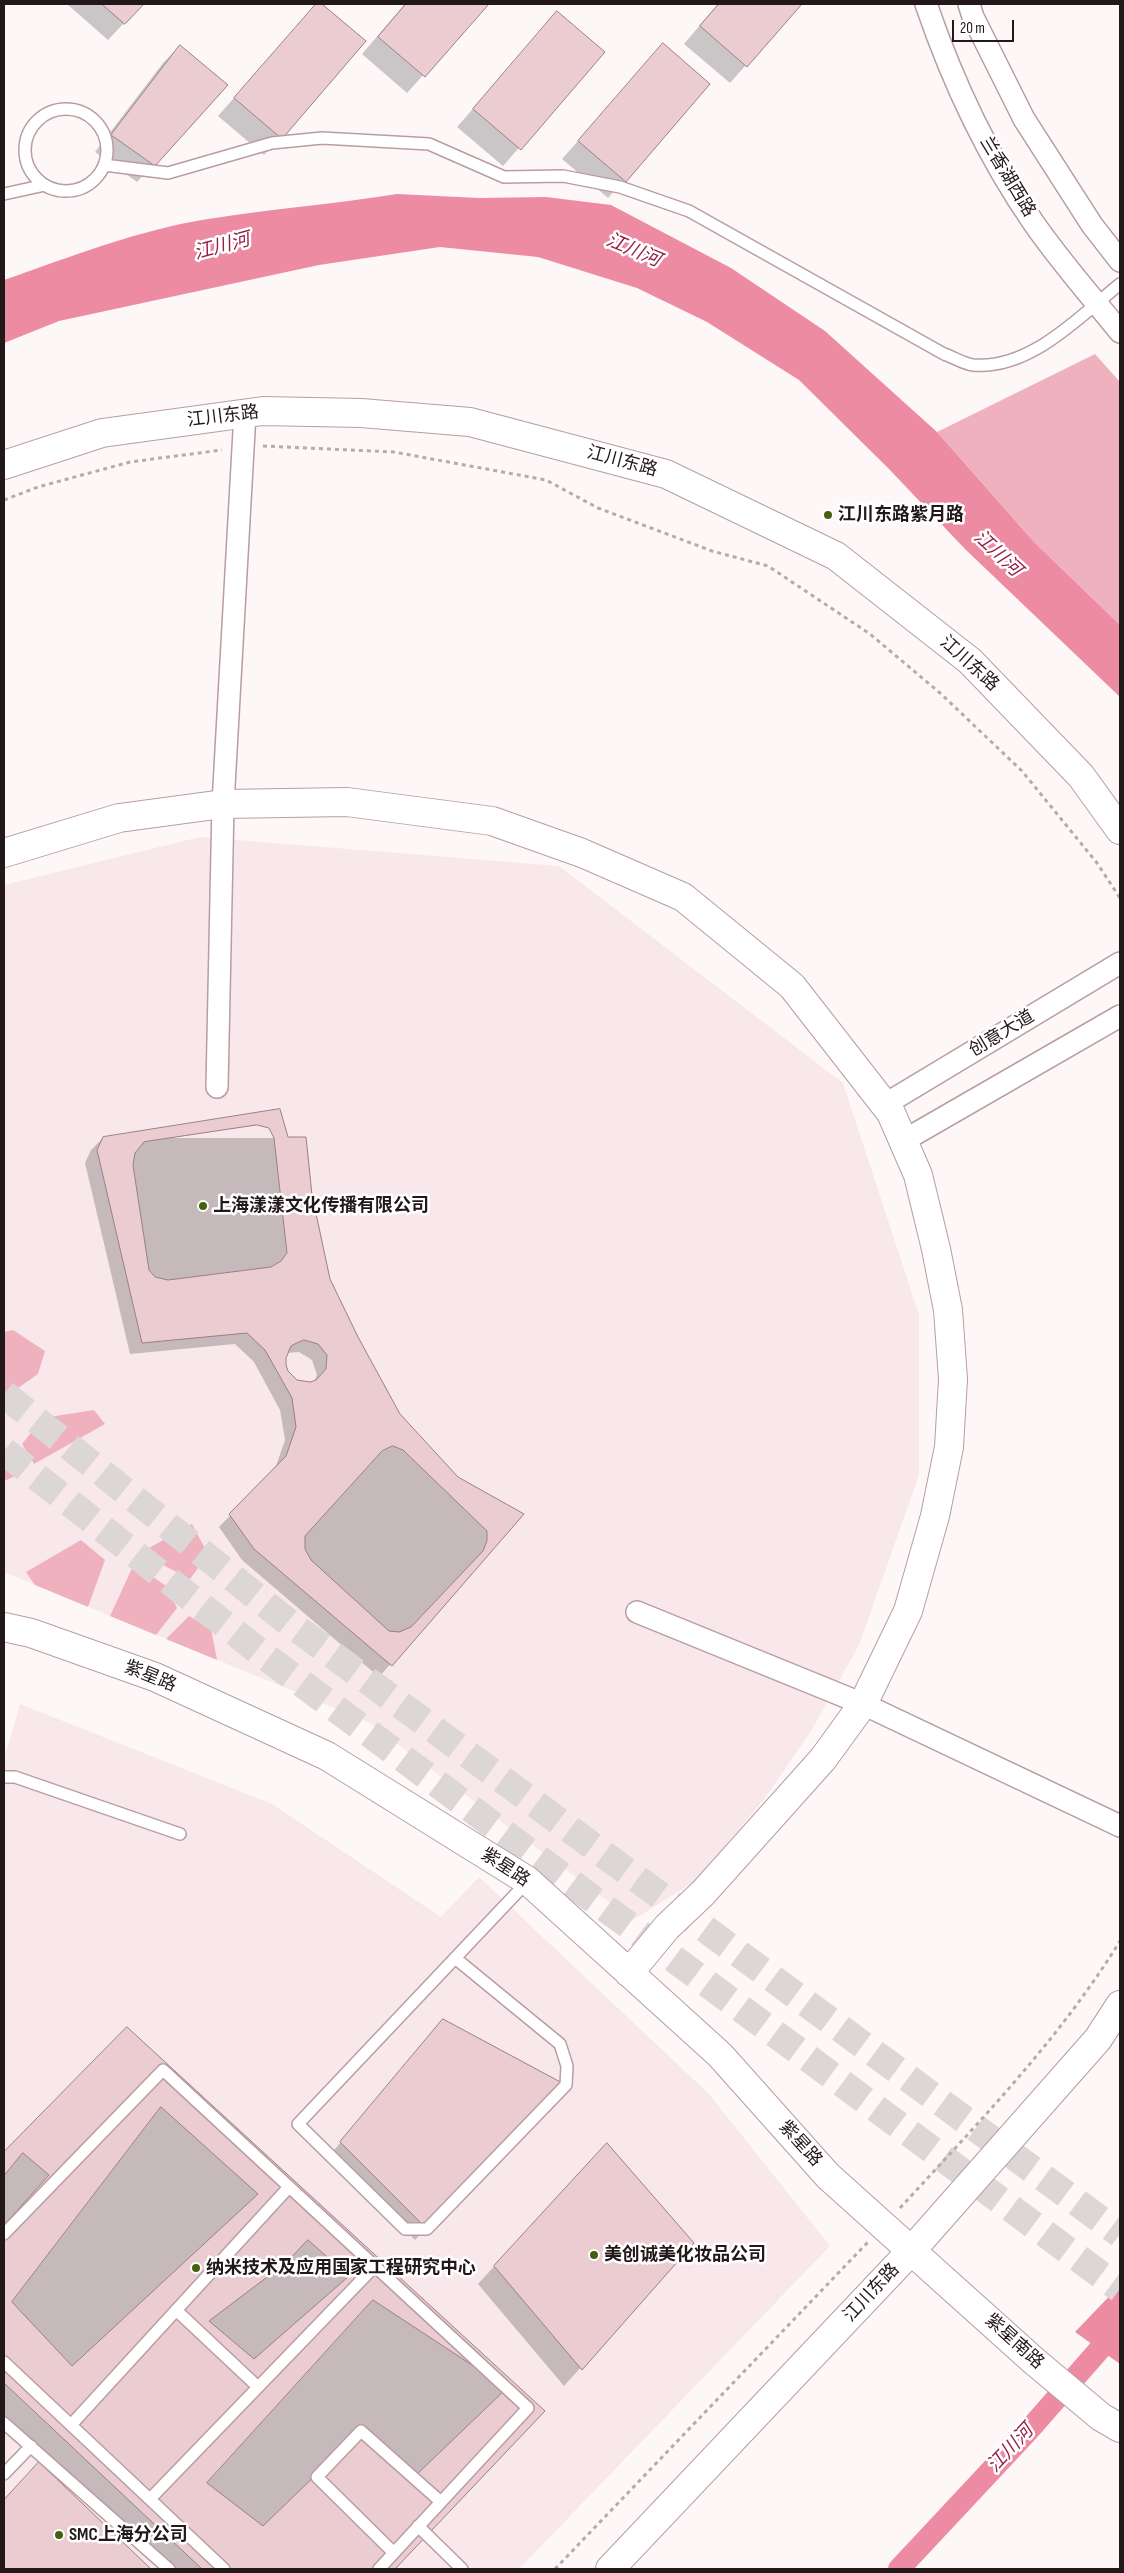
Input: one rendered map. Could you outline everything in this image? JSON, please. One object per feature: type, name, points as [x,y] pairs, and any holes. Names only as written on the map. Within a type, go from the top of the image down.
[{"type":"street","name":"兰香湖西路","points":[[926,4],[942,51],[977,126],[1033,222],[1120,332]]},
{"type":"street","points":[[969,4],[973,17],[1024,119],[1092,225],[1120,261]]},
{"type":"street","name":"江川东路","points":[[4,465],[102,434],[263,411],[361,413],[470,422],[666,474],[836,556],[970,661],[1081,776],[1120,830]]},
{"type":"street","points":[[217,1087],[223,804],[241,448],[245,413]]},
{"type":"street","points":[[4,852],[119,818],[223,804],[348,802],[492,821],[582,853],[683,897],[792,986],[891,1113],[918,1176],[936,1249],[948,1310],[953,1379],[949,1447],[935,1516],[908,1611],[863,1704],[823,1759],[704,1894],[667,1928],[629,1973]]},
{"type":"street","name":"创意大道","points":[[884,1105],[1120,963]]},
{"type":"street","points":[[903,1141],[1120,1016]]},
{"type":"street","points":[[637,1612],[863,1704],[1120,1826]]},
{"type":"street","name":"紫星路","points":[[4,1627],[31,1633],[155,1677],[327,1756],[528,1881],[720,2055],[828,2176],[912,2251]]},
{"type":"street","name":"江川东路","points":[[610,2569],[912,2251],[1098,2039],[1120,2005]]},
{"type":"street","name":"紫星南路","points":[[912,2251],[1034,2361],[1111,2423]]},
{"type":"lane","points":[[54,110],[74,110],[92,118],[100,127],[106,139],[104,165],[96,177],[85,185],[72,190],[58,190],[45,185],[34,176],[27,164],[24,150],[27,137],[33,125],[42,116],[54,110]]},
{"type":"lane","points":[[104,165],[168,173],[272,143],[322,138],[429,144],[504,177],[563,176],[620,187],[689,211],[944,354],[972,365],[1004,362],[1041,346],[1120,284]]},
{"type":"lane","points":[[4,194],[45,185]]},
{"type":"lane","points":[[4,1777],[16,1777],[180,1834]]},
{"type":"lane","points":[[455,1958],[560,2044],[567,2066],[566,2086],[427,2229],[405,2228],[298,2124],[455,1958],[528,1881]]},
{"type":"lane","points":[[4,2234],[163,2070],[528,2408],[378,2569]]},
{"type":"lane","points":[[70,2425],[289,2187]]},
{"type":"lane","points":[[150,2499],[375,2266]]},
{"type":"lane","points":[[176,2310],[258,2387]]},
{"type":"lane","points":[[4,2362],[224,2569]]},
{"type":"lane","points":[[4,2423],[170,2569]]},
{"type":"lane","points":[[394,2553],[317,2477],[361,2431],[441,2502]]},
{"type":"lane","points":[[4,2474],[31,2446]]},
{"type":"lane","points":[[418,2526],[462,2569]]},
{"type":"path","points":[[4,500],[38,488],[130,462],[256,446],[394,452],[546,480],[598,508],[712,551],[768,566],[870,634],[940,693],[1022,771],[1097,863],[1120,898]]},
{"type":"path","points":[[555,2569],[884,2226],[1019,2079],[1107,1963],[1120,1941]]},
{"type":"shaded area","points":[[1095,354],[1120,382],[1120,625],[1034,542],[937,432]]},
{"type":"shaded area","points":[[200,837],[559,866],[843,1083],[919,1315],[919,1475],[859,1645],[811,1731],[765,1798],[697,1880],[633,1920],[368,1722],[4,1572],[4,885]]},
{"type":"shaded area","points":[[13,1330],[45,1351],[38,1374],[4,1398],[4,1332]]},
{"type":"shaded area","points":[[94,1410],[105,1424],[34,1464],[22,1444],[43,1418]]},
{"type":"shaded area","points":[[4,1446],[18,1475],[4,1481]]},
{"type":"shaded area","points":[[192,1524],[208,1554],[190,1579],[140,1553]]},
{"type":"shaded area","points":[[81,1540],[105,1560],[88,1607],[35,1585],[26,1572]]},
{"type":"shaded area","points":[[134,1564],[166,1586],[177,1608],[156,1635],[110,1616]]},
{"type":"shaded area","points":[[189,1616],[211,1629],[217,1660],[166,1639]]},
{"type":"shaded area","points":[[20,1704],[272,1804],[441,1917],[479,1877],[709,2094],[830,2246],[519,2569],[4,2569],[4,1760]]},
{"type":"water","points":[[397,194],[479,198],[546,197],[611,205],[731,268],[825,331],[937,432],[1034,542],[1120,625],[1120,697],[965,549],[889,469],[799,380],[707,322],[637,288],[538,257],[440,247],[319,265],[59,321],[4,343],[4,280],[130,237],[182,224],[232,215]]},
{"type":"water","points":[[1120,2285],[1120,2364],[1075,2332]]},
{"type":"building","points":[[102,4],[144,4],[125,24]]},
{"type":"building","points":[[316,4],[322,4],[366,41],[282,139],[234,98]]},
{"type":"building","points":[[406,4],[489,4],[425,77],[378,37]]},
{"type":"building","points":[[719,4],[802,4],[747,67],[700,26]]},
{"type":"building","points":[[557,11],[605,52],[521,150],[473,109]]},
{"type":"building","points":[[663,43],[710,84],[626,182],[578,141]]},
{"type":"building","points":[[180,45],[228,85],[155,166],[111,135]]},
{"type":"building","points":[[280,1109],[288,1137],[306,1137],[312,1195],[330,1279],[358,1337],[400,1414],[458,1477],[524,1514],[392,1666],[254,1549],[229,1514],[286,1456],[296,1427],[292,1398],[265,1350],[247,1333],[142,1343],[97,1150],[103,1137]],"holes":[[[304,1340],[318,1344],[327,1355],[326,1369],[316,1380],[310,1382],[297,1380],[288,1371],[286,1365],[286,1358],[291,1346]]]},
{"type":"building","points":[[257,1125],[269,1128],[274,1138],[287,1253],[281,1261],[271,1267],[168,1280],[155,1277],[149,1270],[133,1165],[135,1153],[144,1142]]},
{"type":"building","points":[[393,1446],[403,1450],[487,1531],[487,1541],[483,1551],[411,1627],[399,1632],[389,1631],[311,1560],[305,1549],[305,1536],[382,1451]]},
{"type":"building","points":[[443,2019],[566,2085],[427,2229],[340,2142]]},
{"type":"building","name":"纳米技术及应用国家工程研究中心","points":[[127,2027],[545,2411],[395,2569],[202,2569],[4,2383],[4,2152]]},
{"type":"building","points":[[161,2107],[258,2194],[72,2366],[12,2302]]},
{"type":"building","name":"美创诚美化妆品公司","points":[[607,2143],[694,2243],[582,2370],[494,2266]]},
{"type":"building","points":[[23,2153],[49,2175],[4,2225],[4,2176]]},
{"type":"building","points":[[308,2240],[349,2276],[254,2359],[209,2321],[287,2262]]},
{"type":"building","points":[[373,2300],[507,2388],[413,2478],[361,2431],[263,2526],[207,2483]]},
{"type":"building","name":"SMC上海分公司","points":[[39,2462],[151,2569],[4,2569],[4,2500]]},
{"type":"waterway","name":"江川河","points":[[899,2569],[1028,2431],[1120,2326]]},
{"type":"tunnel","points":[[4,1394],[288,1622],[1120,2234]]},
{"type":"tunnel","points":[[4,1451],[266,1657],[1120,2289]]},
{"type":"place","name":"江川东路紫月路","points":[[828,515]]},
{"type":"place","name":"上海漾漾文化传播有限公司","points":[[203,1206]]},
{"type":"place","name":"美创诚美化妆品公司","points":[[594,2255]]},
{"type":"place","name":"纳米技术及应用国家工程研究中心","points":[[196,2268]]},
{"type":"place","name":"SMC上海分公司","points":[[59,2535]]}]
